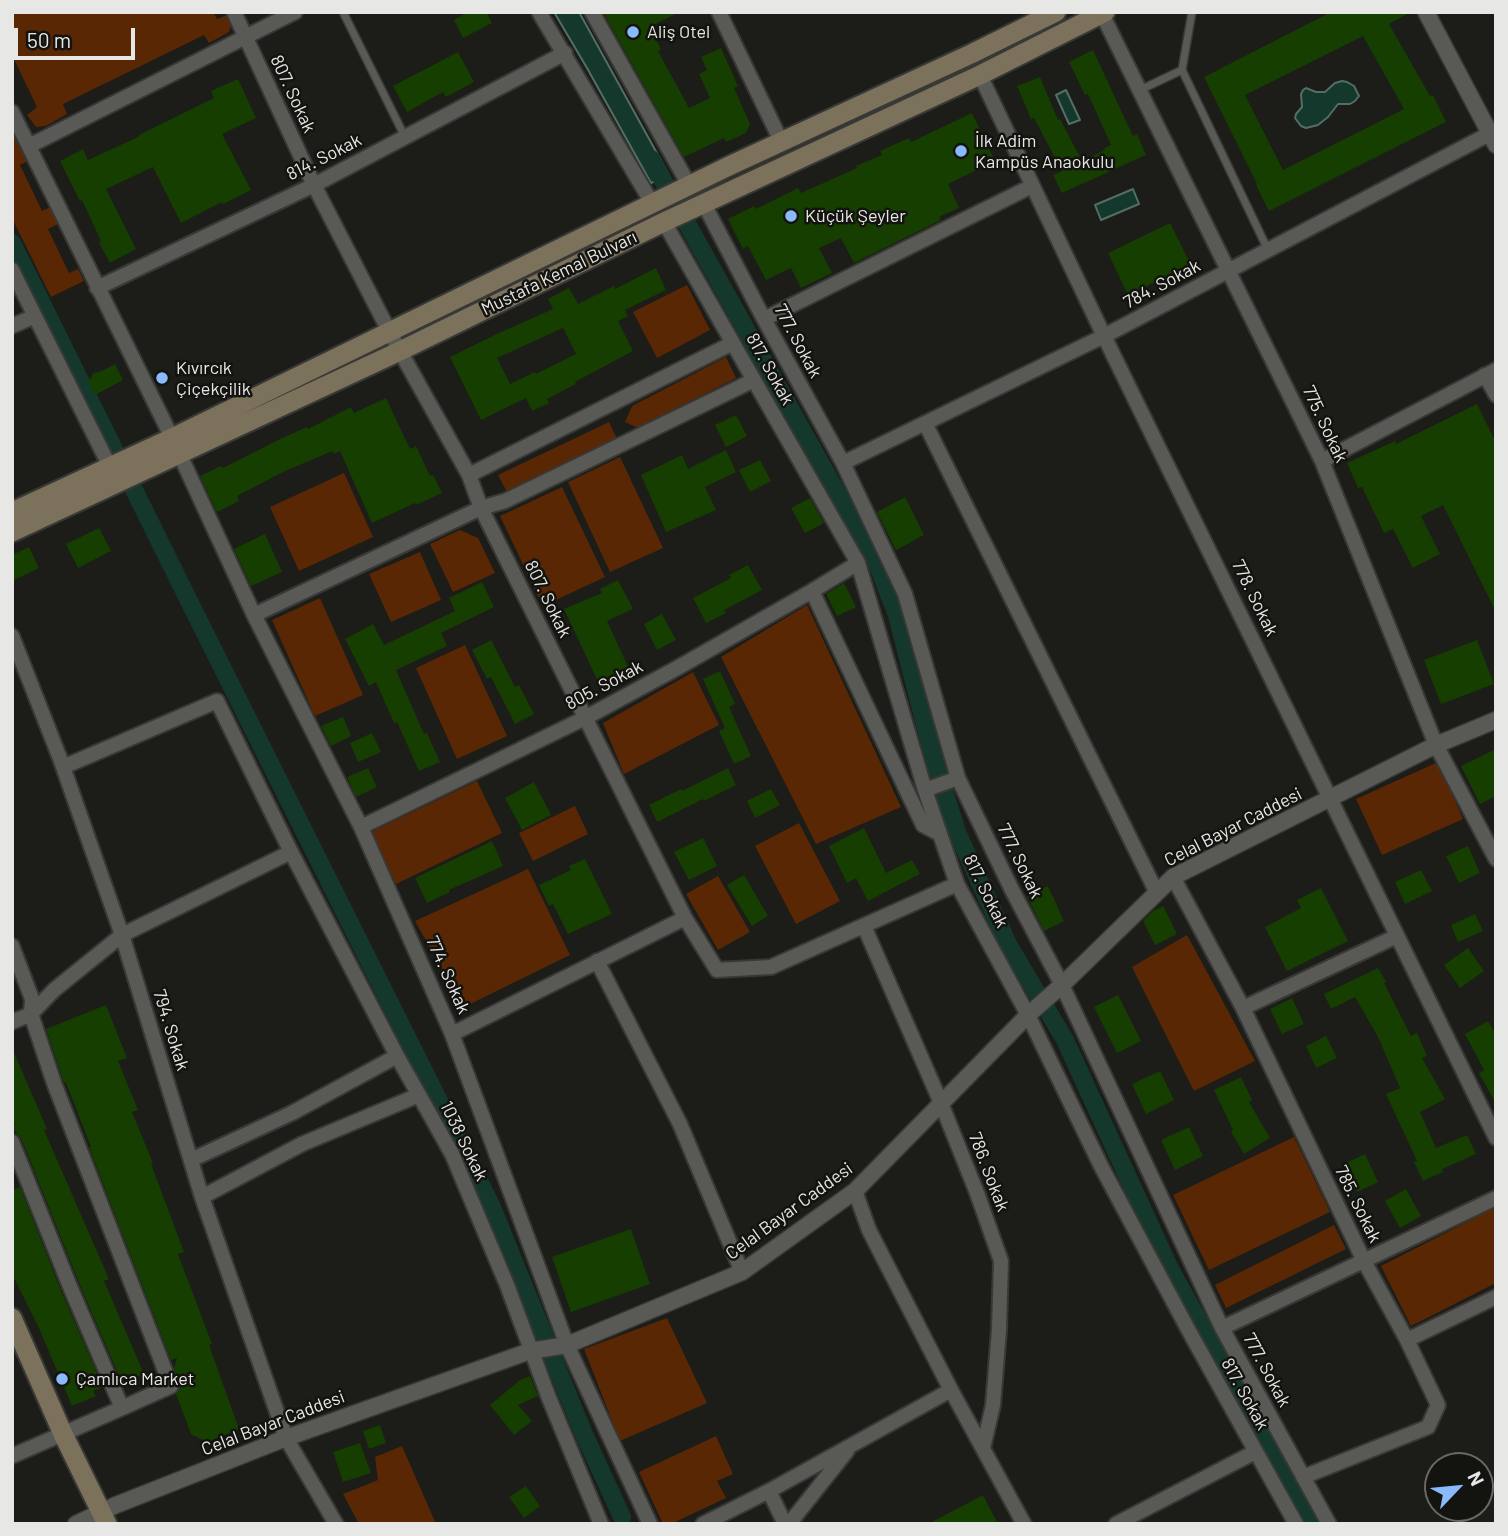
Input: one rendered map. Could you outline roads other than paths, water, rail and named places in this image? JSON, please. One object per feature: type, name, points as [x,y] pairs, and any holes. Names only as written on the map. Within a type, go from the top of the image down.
[{"type":"main road","name":"Mustafa Kemal Bulvarı","points":[[176,446],[390,333],[652,203],[1056,12]]},
{"type":"main road","name":"Mustafa Kemal Bulvarı","points":[[12,532],[122,471],[400,351],[664,222],[980,75],[1103,13]]},
{"type":"main road","name":"Mustafa Kemal Bulvarı","points":[[12,512],[122,471]]},
{"type":"main road","points":[[12,1318],[63,1434],[104,1518]]},
{"type":"street","name":"807. Sokak","points":[[234,12],[314,185],[390,333],[469,475],[481,508],[685,918],[717,970],[771,967],[957,884]]},
{"type":"street","points":[[29,146],[295,12]]},
{"type":"street","points":[[539,12],[652,203]]},
{"type":"street","points":[[592,12],[689,185]]},
{"type":"street","points":[[719,12],[782,141]]},
{"type":"street","points":[[1426,12],[1494,137]]},
{"type":"street","name":"775. Sokak","points":[[1103,13],[1322,461],[1436,745],[1496,859]]},
{"type":"street","name":"814. Sokak","points":[[97,288],[314,185],[565,53]]},
{"type":"street","name":"778. Sokak","points":[[980,75],[1104,336],[1496,1138]]},
{"type":"street","name":"774. Sokak","points":[[12,112],[176,446],[254,615],[361,827],[452,1034],[567,1345],[650,1524]]},
{"type":"street","name":"784. Sokak","points":[[843,463],[1104,336],[1494,137]]},
{"type":"street","points":[[764,319],[1032,186]]},
{"type":"street","name":"777. Sokak","points":[[704,204],[843,463],[905,594],[958,778],[1062,985],[1222,1328],[1329,1524]]},
{"type":"street","name":"817. Sokak","points":[[664,222],[858,563],[925,790],[957,884],[1028,1016],[1101,1166],[1296,1524]]},
{"type":"street","points":[[12,270],[122,471]]},
{"type":"street","points":[[12,326],[35,316]]},
{"type":"street","points":[[469,475],[733,343]]},
{"type":"street","points":[[1322,461],[1490,372],[1496,395]]},
{"type":"street","points":[[254,615],[481,508],[505,501],[754,380]]},
{"type":"street","points":[[925,423],[1157,893]]},
{"type":"street","name":"805. Sokak","points":[[361,827],[585,718],[858,563]]},
{"type":"street","points":[[812,591],[923,825],[940,834]]},
{"type":"street","name":"794. Sokak","points":[[12,636],[63,767],[122,935],[202,1197],[286,1438],[336,1524]]},
{"type":"street","points":[[63,767],[217,701],[291,852],[419,1095]]},
{"type":"street","name":"Celal Bayar Caddesi","points":[[76,1524],[104,1518],[128,1500],[286,1438],[530,1351],[567,1345],[742,1272],[855,1191],[1028,1016],[1173,877],[1436,745],[1496,720]]},
{"type":"street","points":[[925,790],[958,778]]},
{"type":"street","points":[[12,1022],[31,1014],[54,990],[122,935],[291,852]]},
{"type":"street","name":"785. Sokak","points":[[1173,877],[1243,1008],[1364,1261],[1407,1340],[1438,1405],[1428,1427],[1303,1477]]},
{"type":"street","points":[[452,1034],[685,918]]},
{"type":"street","name":"786. Sokak","points":[[864,926],[941,1103],[1001,1261],[993,1405],[983,1448]]},
{"type":"street","points":[[1243,1008],[1397,936]]},
{"type":"street","points":[[12,946],[32,999],[31,1014],[54,1083],[172,1386],[12,1456]]},
{"type":"street","points":[[597,961],[680,1124],[742,1272]]},
{"type":"street","points":[[191,1160],[292,1112],[397,1056]]},
{"type":"street","name":"1038 Sokak","points":[[202,1197],[302,1144],[419,1095],[452,1154],[601,1524]]},
{"type":"street","points":[[12,1142],[122,1408]]},
{"type":"street","points":[[855,1191],[869,1230],[1024,1524]]},
{"type":"street","points":[[1222,1328],[1496,1198]]},
{"type":"street","points":[[1407,1340],[1496,1297]]},
{"type":"street","points":[[703,1524],[951,1390]]},
{"type":"street","points":[[769,1490],[787,1524],[851,1445]]},
{"type":"street","points":[[1115,1524],[1255,1452]]},
{"type":"lane","points":[[343,12],[405,137]]},
{"type":"lane","points":[[1192,12],[1182,70],[1268,250]]},
{"type":"lane","points":[[1140,90],[1182,70]]},
{"type":"waterway","points":[[651,159],[876,561],[897,615],[932,752],[957,832],[1008,944],[1065,1040],[1170,1269],[1312,1524]]},
{"type":"waterway","points":[[12,243],[491,1205],[583,1432],[622,1517]]},
{"type":"place","name":"Aliş Otel","points":[[633,32]]},
{"type":"place","name":"İlk Adim Kampüs Anaokulu","points":[[961,151]]},
{"type":"place","name":"Küçük Şeyler","points":[[791,216]]},
{"type":"place","name":"Kıvırcık Çiçekçilik","points":[[162,378]]},
{"type":"place","name":"Çamlıca Market","points":[[62,1379]]}]
